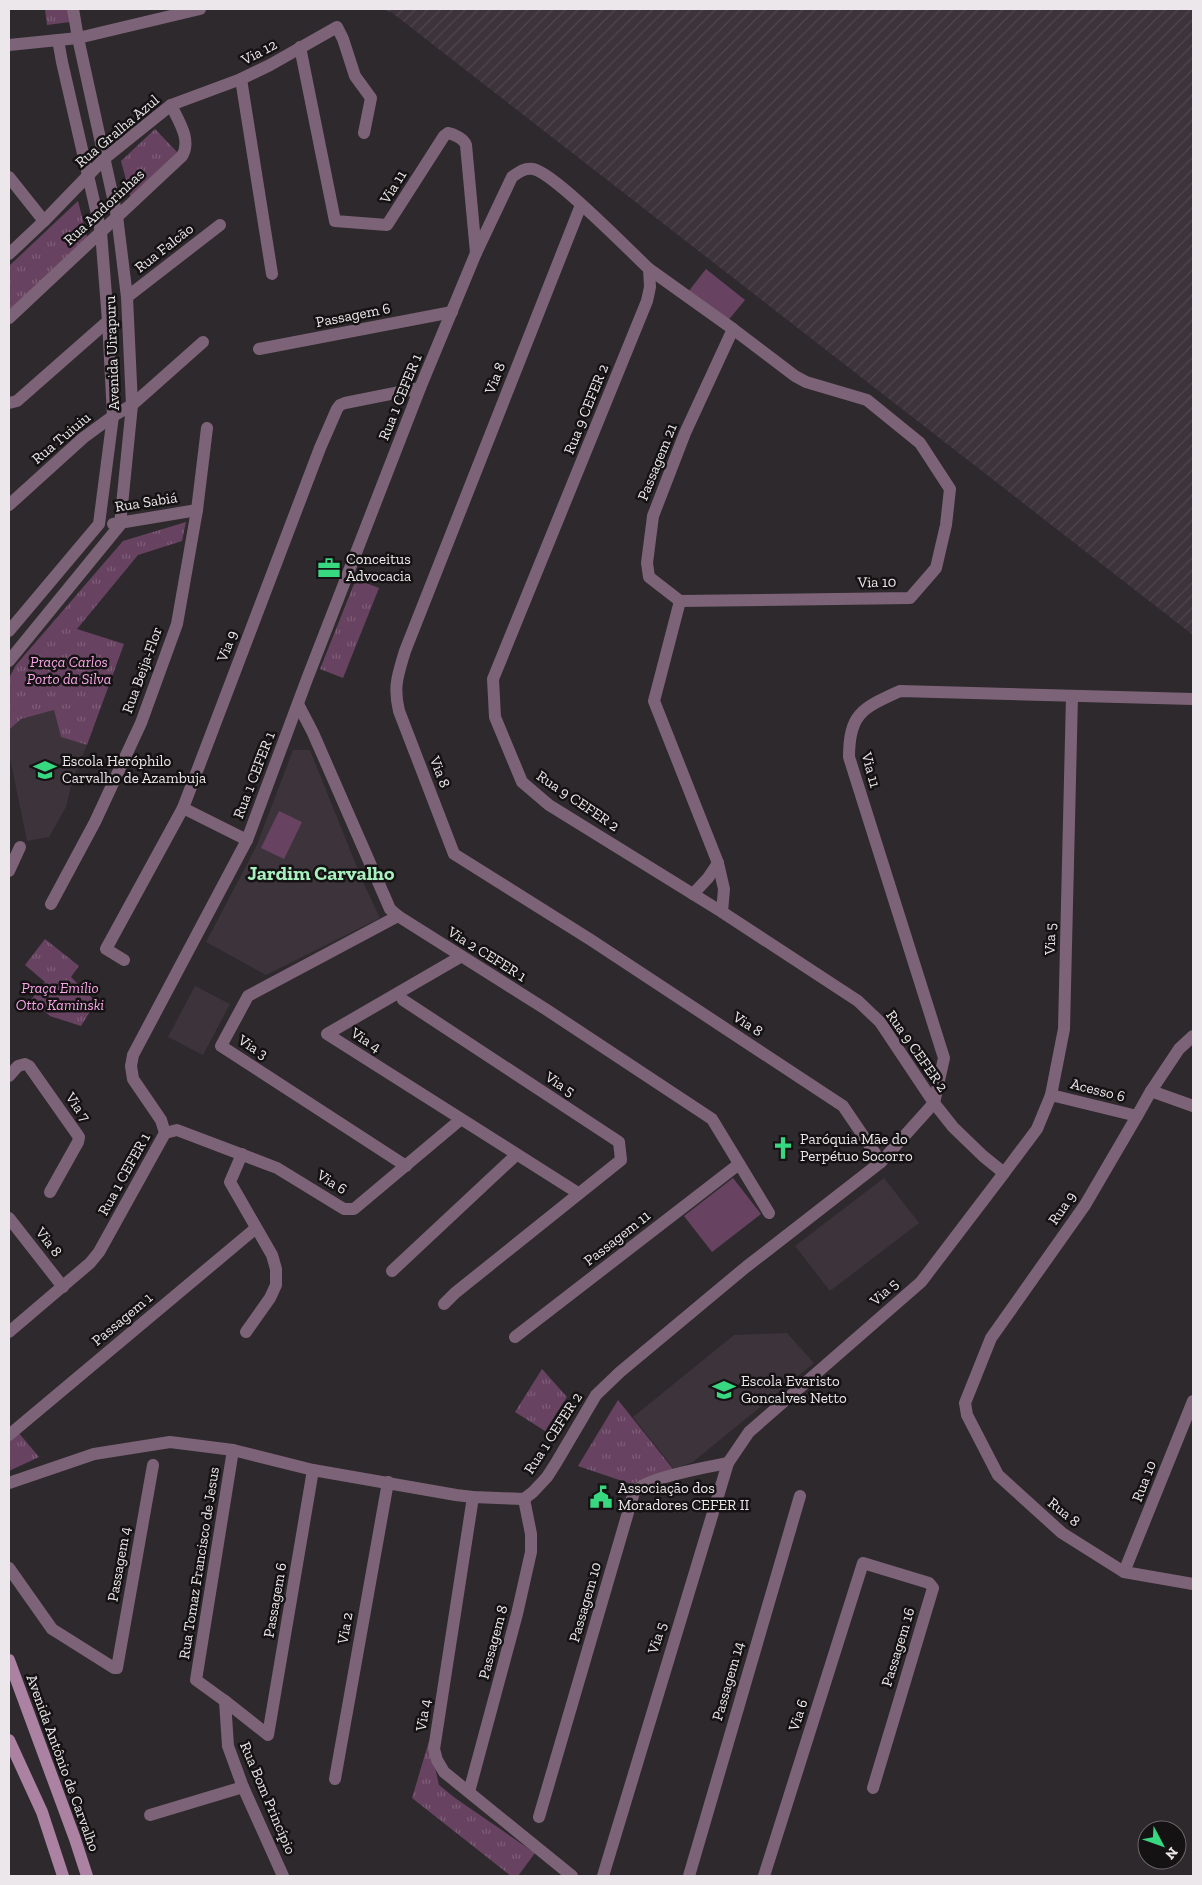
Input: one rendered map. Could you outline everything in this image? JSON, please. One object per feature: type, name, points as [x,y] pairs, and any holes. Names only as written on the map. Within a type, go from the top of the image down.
[{"type":"main road","name":"Avenida Antônio de Carvalho","points":[[9,1660],[86,1876]]},
{"type":"main road","points":[[9,1740],[42,1812],[63,1876]]},
{"type":"street","name":"Avenida Uirapuru","points":[[73,9],[118,216],[127,297],[132,405],[120,525]]},
{"type":"street","points":[[9,45],[78,38],[200,9]]},
{"type":"street","name":"Via 12","points":[[272,274],[241,79],[270,66],[337,27],[355,76],[371,98],[364,133]]},
{"type":"street","name":"Avenida Uirapuru","points":[[58,40],[101,232],[113,416],[99,524]]},
{"type":"street","name":"Via 11","points":[[300,47],[335,221],[387,225],[444,136],[448,133],[463,140],[466,145],[476,253]]},
{"type":"street","name":"Rua Gralha Azul","points":[[9,254],[44,222],[105,158],[171,105],[241,79]]},
{"type":"street","name":"Rua Andorinhas","points":[[9,318],[182,156],[185,151],[185,136],[171,105]]},
{"type":"street","name":"Rua 1 CEFER 1","points":[[10,1330],[63,1287],[90,1263],[99,1252],[165,1133],[161,1120],[133,1079],[131,1066],[133,1055],[247,840],[420,388],[476,253],[512,177],[522,169],[534,170],[548,177],[581,205]]},
{"type":"street","points":[[9,177],[44,222]]},
{"type":"street","points":[[581,205],[649,269]]},
{"type":"street","name":"Via 8","points":[[581,205],[405,651],[397,677],[395,694],[399,711],[454,854],[591,940],[843,1106],[881,1162]]},
{"type":"street","name":"Rua Falcão","points":[[127,297],[220,225]]},
{"type":"street","name":"Via 10","points":[[649,269],[795,376],[806,382],[867,400],[920,443],[950,489],[946,525],[936,568],[910,598],[680,601]]},
{"type":"street","name":"Rua 9 CEFER 2","points":[[649,269],[650,287],[647,302],[493,679],[496,717],[522,782],[549,805],[722,912],[858,1001],[880,1022],[934,1103],[953,1127],[1004,1173]]},
{"type":"street","name":"Passagem 6","points":[[259,349],[452,312]]},
{"type":"street","points":[[9,402],[18,401],[108,321]]},
{"type":"street","name":"Passagem 21","points":[[680,601],[649,577],[647,563],[653,516],[685,433],[733,329]]},
{"type":"street","name":"Rua Tuiuiu","points":[[9,505],[83,438],[132,405],[203,342]]},
{"type":"street","name":"Via 9","points":[[124,960],[106,949],[183,808],[320,448],[337,409],[345,403],[420,388]]},
{"type":"street","name":"Rua Beija-Flor","points":[[51,904],[95,822],[141,723],[176,624],[197,510],[207,428]]},
{"type":"street","name":"Rua Sabiá","points":[[99,524],[120,525],[197,510]]},
{"type":"street","points":[[9,632],[99,524]]},
{"type":"street","points":[[9,661],[120,525]]},
{"type":"street","points":[[680,601],[654,701],[718,863],[724,889],[722,912]]},
{"type":"street","name":"Via 11","points":[[934,1103],[944,1058],[849,757],[851,731],[862,711],[870,705],[900,691],[1193,699]]},
{"type":"street","name":"Via 5","points":[[602,1876],[728,1463],[749,1432],[921,1282],[1037,1129],[1051,1095],[1065,1025],[1072,696]]},
{"type":"street","name":"Via 2 CEFER 1","points":[[298,704],[390,909],[460,957],[546,1010],[712,1119],[769,1213]]},
{"type":"street","points":[[183,808],[247,840]]},
{"type":"street","points":[[9,870],[20,847]]},
{"type":"street","points":[[693,894],[708,878],[718,863]]},
{"type":"street","name":"Via 3","points":[[398,916],[248,996],[221,1046],[406,1166]]},
{"type":"street","name":"Via 4","points":[[460,957],[328,1034],[460,1120],[578,1193]]},
{"type":"street","name":"Via 5","points":[[403,1000],[619,1142],[621,1160],[454,1293],[444,1304]]},
{"type":"street","name":"Rua 9","points":[[965,1403],[991,1338],[1085,1205],[1151,1091],[1179,1049],[1193,1036]]},
{"type":"street","name":"Via 7","points":[[9,1076],[18,1066],[25,1064],[29,1066],[79,1137],[50,1192]]},
{"type":"street","points":[[1151,1091],[1193,1106]]},
{"type":"street","name":"Acesso 6","points":[[1051,1095],[1137,1116]]},
{"type":"street","name":"Rua 1 CEFER 2","points":[[524,1499],[547,1477],[596,1396],[620,1372],[746,1267],[881,1162],[934,1103]]},
{"type":"street","name":"Via 6","points":[[165,1133],[177,1130],[277,1168],[344,1209],[354,1209],[460,1120]]},
{"type":"street","points":[[242,1154],[230,1182],[272,1255],[276,1269],[276,1285],[270,1298],[246,1332]]},
{"type":"street","points":[[392,1271],[516,1155]]},
{"type":"street","name":"Passagem 11","points":[[516,1338],[738,1164]]},
{"type":"street","name":"Via 8","points":[[9,1218],[63,1287]]},
{"type":"street","name":"Passagem 1","points":[[9,1435],[256,1228]]},
{"type":"street","name":"Rua 10","points":[[1124,1572],[1193,1401]]},
{"type":"street","name":"Rua 8","points":[[965,1403],[967,1415],[998,1475],[1062,1534],[1124,1572],[1193,1584]]},
{"type":"street","points":[[11,1484],[94,1454],[170,1442],[234,1450],[313,1470],[473,1497],[524,1499]]},
{"type":"street","name":"Rua Tomaz Francisco de Jesus","points":[[234,1450],[196,1680],[226,1701],[268,1735]]},
{"type":"street","name":"Passagem 10","points":[[539,1818],[634,1492],[638,1488],[672,1474],[728,1463]]},
{"type":"street","name":"Passagem 4","points":[[9,1568],[52,1629],[114,1668],[117,1668],[153,1465]]},
{"type":"street","name":"Passagem 6","points":[[268,1735],[313,1470]]},
{"type":"street","name":"Via 2","points":[[335,1779],[388,1482]]},
{"type":"street","name":"Passagem 14","points":[[689,1876],[800,1496]]},
{"type":"street","name":"Via 4","points":[[473,1497],[434,1749],[437,1760],[444,1772],[572,1876]]},
{"type":"street","name":"Passagem 8","points":[[469,1792],[517,1614],[530,1552],[531,1534],[524,1499]]},
{"type":"street","name":"Via 6","points":[[764,1876],[863,1564]]},
{"type":"street","name":"Passagem 16","points":[[863,1564],[929,1583],[933,1588],[873,1788]]},
{"type":"street","name":"Rua Bom Princípio","points":[[226,1701],[228,1746],[243,1787],[283,1876]]},
{"type":"street","points":[[150,1815],[243,1787]]},
{"type":"shaded area","points":[[380,9],[1193,9],[1193,635],[391,12]]},
{"type":"shaded area","name":"Escola Heróphilo Carvalho de Azambuja","points":[[54,710],[61,737],[87,745],[72,781],[66,807],[49,837],[27,841],[9,753],[9,730],[21,719]]},
{"type":"shaded area","points":[[293,750],[310,750],[363,882],[380,918],[266,975],[206,942],[256,847]]},
{"type":"shaded area","points":[[195,986],[230,1004],[203,1055],[168,1037]]},
{"type":"shaded area","points":[[884,1178],[919,1223],[830,1291],[795,1246]]},
{"type":"shaded area","name":"Escola Evaristo Goncalves Netto","points":[[787,1333],[814,1363],[693,1462],[674,1469],[633,1417],[734,1335]]},
{"type":"green space","points":[[45,9],[69,9],[70,22],[47,25]]},
{"type":"green space","points":[[155,129],[178,153],[131,199],[121,161]]},
{"type":"green space","points":[[78,201],[88,240],[9,314],[9,266]]},
{"type":"green space","points":[[706,269],[745,300],[726,323],[688,292]]},
{"type":"green space","name":"Praça Carlos Porto da Silva","points":[[186,522],[182,541],[138,555],[77,629],[124,644],[87,745],[61,737],[54,710],[21,719],[9,730],[9,678],[16,665],[123,541]]},
{"type":"green space","points":[[356,579],[379,588],[343,678],[320,669]]},
{"type":"green space","points":[[279,811],[302,822],[284,859],[261,848]]},
{"type":"green space","name":"Praça Emílio Otto Kaminski","points":[[45,939],[79,966],[71,977],[96,1002],[81,1026],[50,1016],[31,1000],[45,982],[25,965]]},
{"type":"green space","points":[[733,1178],[761,1214],[712,1252],[684,1216]]},
{"type":"green space","points":[[542,1369],[567,1397],[545,1431],[515,1412]]},
{"type":"green space","points":[[618,1400],[673,1469],[631,1484],[578,1466]]},
{"type":"green space","points":[[18,1432],[39,1457],[9,1471],[9,1440]]},
{"type":"green space","points":[[429,1741],[439,1785],[535,1853],[518,1876],[511,1876],[412,1798]]},
{"type":"place","name":"Conceitus Advocacia","points":[[329,568]]},
{"type":"place","name":"Escola Heróphilo Carvalho de Azambuja","points":[[45,770]]},
{"type":"place","name":"Paróquia Mãe do Perpétuo Socorro","points":[[783,1148]]},
{"type":"place","name":"Escola Evaristo Goncalves Netto","points":[[724,1390]]},
{"type":"place","name":"Associação dos Moradores CEFER II","points":[[601,1497]]},
{"type":"district","name":"Jardim Carvalho","points":[[321,873]]}]
